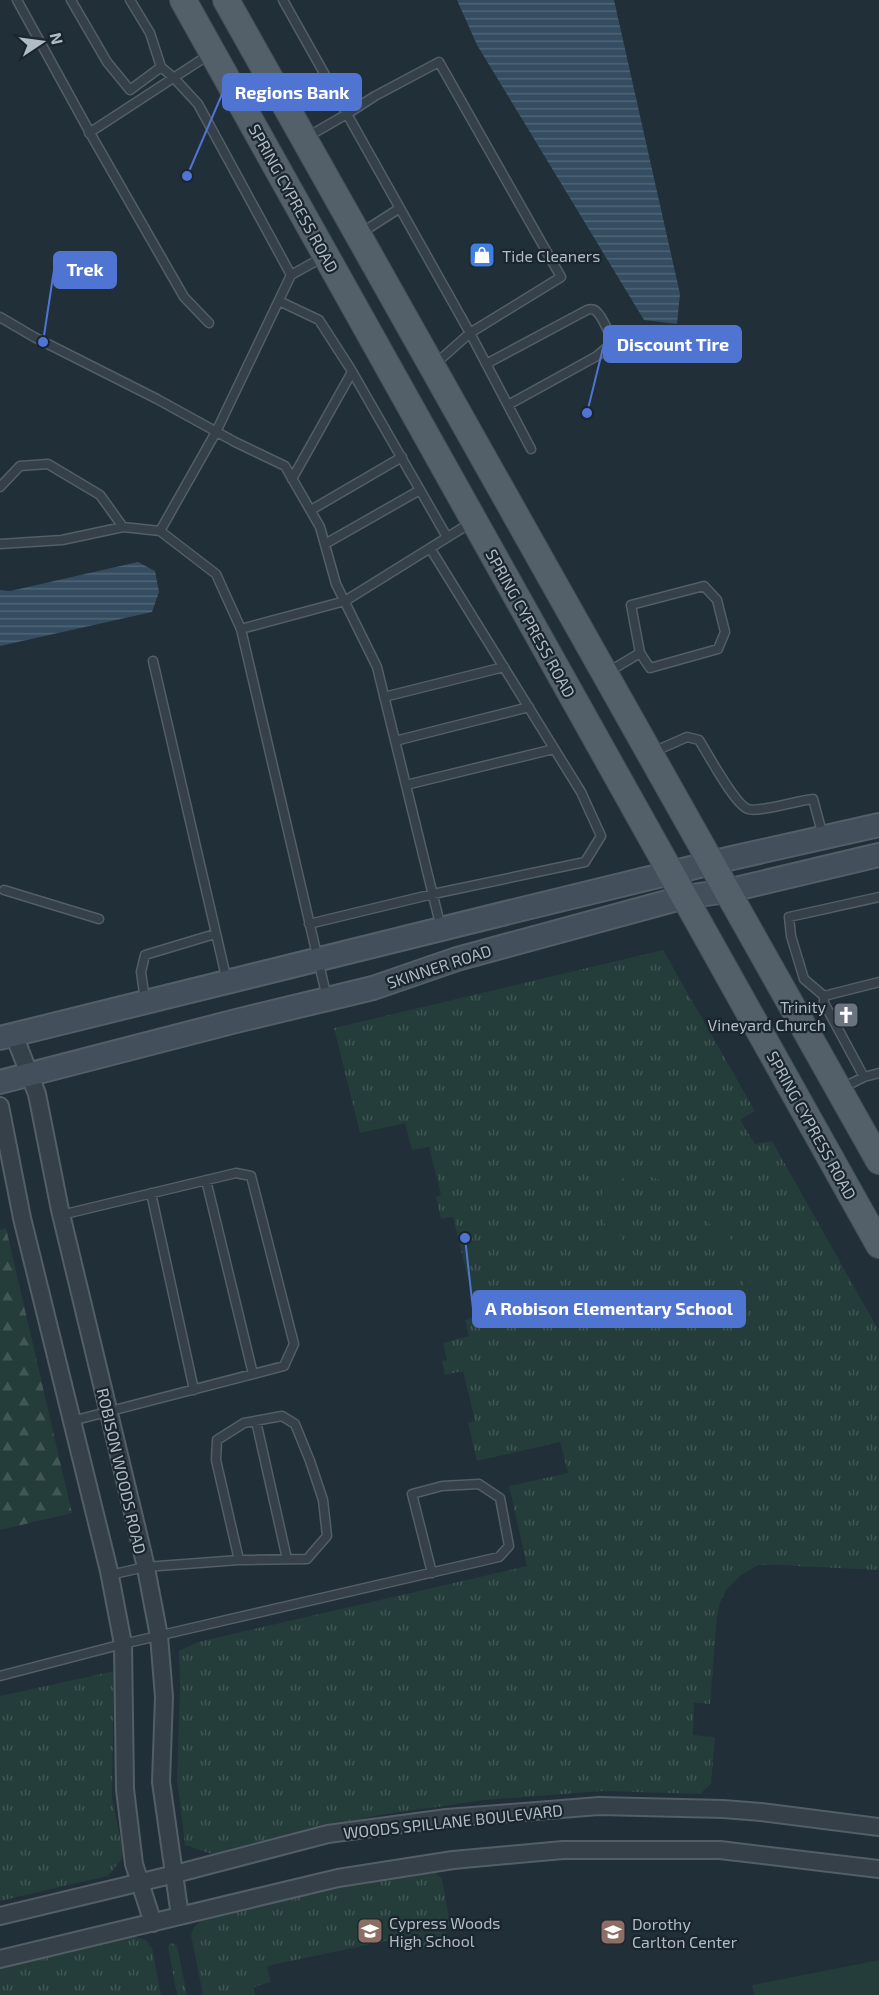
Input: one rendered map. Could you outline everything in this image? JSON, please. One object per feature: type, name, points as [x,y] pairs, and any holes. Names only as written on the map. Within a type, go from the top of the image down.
[{"type":"main road","name":"SPRING CYPRESS ROAD","points":[[183,0],[879,1244]]},
{"type":"main road","points":[[226,0],[879,1161]]},
{"type":"main road","points":[[326,256],[358,235]]},
{"type":"main road","points":[[474,521],[512,508]]},
{"type":"street","name":"SKINNER ROAD","points":[[7,1037],[317,958],[879,825]]},
{"type":"street","name":"SKINNER ROAD","points":[[0,1082],[236,1020],[373,988],[457,959],[685,897],[727,891],[879,855]]},
{"type":"street","name":"ROBISON WOODS ROAD","points":[[7,1037],[37,1094],[61,1215],[145,1567],[159,1636],[164,1697],[161,1782],[180,1916]]},
{"type":"street","points":[[0,1106],[22,1218],[110,1575],[123,1644],[125,1789],[134,1864],[153,1923]]},
{"type":"street","name":"WOODS SPILLANE BOULEVARD","points":[[0,1916],[328,1834],[447,1818],[599,1806],[723,1809],[879,1827]]},
{"type":"street","points":[[0,1959],[338,1878],[424,1863],[562,1850],[720,1850],[879,1869]]},
{"type":"lane","points":[[17,0],[89,133],[184,297],[209,323]]},
{"type":"lane","points":[[71,0],[106,62],[129,90],[161,67]]},
{"type":"lane","points":[[130,0],[150,33],[161,67],[198,104],[291,275]]},
{"type":"lane","points":[[283,0],[470,333],[531,449]]},
{"type":"lane","points":[[89,133],[213,52]]},
{"type":"lane","points":[[304,139],[375,96],[439,62],[561,277],[470,333],[432,366]]},
{"type":"lane","points":[[358,235],[400,208]]},
{"type":"lane","points":[[160,531],[216,432],[291,275],[326,256]]},
{"type":"lane","points":[[279,301],[320,320],[447,537]]},
{"type":"lane","points":[[486,364],[586,310],[596,311],[611,336],[612,343],[597,356],[508,405]]},
{"type":"lane","points":[[0,317],[34,338],[285,466],[320,527],[336,584],[377,667],[441,928]]},
{"type":"lane","points":[[292,478],[352,372]]},
{"type":"lane","points":[[310,510],[402,457]]},
{"type":"lane","points":[[0,487],[20,466],[48,464],[100,495],[123,527]]},
{"type":"lane","points":[[325,544],[420,490]]},
{"type":"lane","points":[[241,629],[345,601],[474,521]]},
{"type":"lane","points":[[0,544],[62,540],[123,527],[160,531],[216,574],[241,629],[327,999]]},
{"type":"lane","points":[[309,924],[433,894],[585,862],[601,836],[580,792],[430,548]]},
{"type":"lane","points":[[704,586],[717,600],[725,632],[718,649],[650,668],[640,653],[631,605],[704,586]]},
{"type":"lane","points":[[605,673],[640,653]]},
{"type":"lane","points":[[153,661],[227,981]]},
{"type":"lane","points":[[384,697],[504,667]]},
{"type":"lane","points":[[395,741],[529,708]]},
{"type":"lane","points":[[650,754],[687,737],[699,740],[737,801],[748,809],[761,809],[800,800],[813,800],[824,837]]},
{"type":"lane","points":[[406,785],[554,749]]},
{"type":"lane","points":[[4,890],[99,919]]},
{"type":"lane","points":[[864,1077],[824,1003],[824,996],[804,979],[791,936],[789,917],[879,897]]},
{"type":"lane","points":[[146,1002],[141,972],[145,955],[215,934]]},
{"type":"lane","points":[[824,996],[879,982]]},
{"type":"lane","points":[[839,1090],[864,1077],[879,1074]]},
{"type":"lane","points":[[61,1215],[236,1173],[251,1176],[294,1344],[284,1366],[72,1421]]},
{"type":"lane","points":[[206,1180],[253,1374]]},
{"type":"lane","points":[[151,1193],[194,1389]]},
{"type":"lane","points":[[110,1575],[145,1567],[239,1560],[307,1559],[327,1536],[323,1500],[295,1424],[282,1416],[244,1423],[217,1440],[216,1460],[239,1560]]},
{"type":"lane","points":[[256,1421],[287,1559]]},
{"type":"lane","points":[[0,1676],[123,1644],[432,1573],[499,1557],[509,1546],[500,1498],[479,1484],[442,1485],[412,1494],[432,1573]]},
{"type":"green space","points":[[663,950],[755,1111],[740,1120],[755,1144],[772,1141],[879,1331],[879,1570],[758,1565],[740,1576],[726,1590],[717,1617],[710,1704],[694,1703],[693,1735],[715,1737],[711,1784],[700,1794],[603,1791],[485,1800],[379,1815],[212,1854],[185,1845],[177,1780],[179,1651],[198,1642],[527,1566],[509,1486],[568,1473],[560,1442],[477,1461],[468,1423],[475,1421],[463,1371],[445,1375],[442,1361],[447,1360],[443,1343],[469,1336],[465,1320],[477,1316],[453,1217],[441,1219],[436,1197],[441,1195],[429,1147],[412,1150],[405,1123],[360,1133],[334,1028]]},
{"type":"green space","points":[[640,1167],[662,1171],[683,1181],[701,1199],[733,1242],[750,1279],[749,1292],[737,1311],[727,1317],[703,1321],[680,1314],[653,1290],[623,1256],[603,1220],[601,1202],[605,1185],[611,1176],[624,1169]],"holes":[[[640,1174],[669,1184],[686,1195],[700,1210],[737,1261],[742,1273],[742,1288],[735,1301],[724,1310],[702,1314],[684,1306],[647,1271],[610,1222],[607,1202],[615,1185],[621,1179]]]},
{"type":"green space","points":[[6,1228],[72,1513],[0,1530],[0,1230]]},
{"type":"green space","points":[[114,1671],[112,1798],[124,1856],[108,1876],[0,1901],[0,1696]]},
{"type":"green space","points":[[432,1869],[442,1879],[450,1923],[441,1944],[423,1949],[419,1934],[267,1966],[271,1982],[254,1987],[255,1995],[203,1995],[191,1935],[194,1927],[203,1920],[349,1882]]},
{"type":"green space","points":[[133,1936],[146,1940],[152,1948],[161,1995],[0,1995],[0,1968]]},
{"type":"green space","points":[[171,1943],[177,1945],[187,1995],[177,1995],[168,1947]]},
{"type":"green space","points":[[879,1960],[879,1995],[754,1995],[752,1985]]},
{"type":"water","points":[[457,0],[614,0],[680,294],[677,324],[644,320],[477,45]]},
{"type":"water","points":[[138,562],[155,571],[159,592],[152,612],[0,646],[0,590],[10,591]]},
{"type":"place","name":"Regions Bank","points":[[187,176]]},
{"type":"place","name":"Tide Cleaners","points":[[482,255]]},
{"type":"place","name":"Trek","points":[[43,342]]},
{"type":"place","name":"Discount Tire","points":[[587,413]]},
{"type":"place","name":"Trinity Vineyard Church","points":[[846,1015]]},
{"type":"place","name":"A Robison Elementary School","points":[[465,1238]]},
{"type":"place","name":"Cypress Woods High School","points":[[370,1931]]},
{"type":"place","name":"Dorothy Carlton Center","points":[[613,1932]]}]
